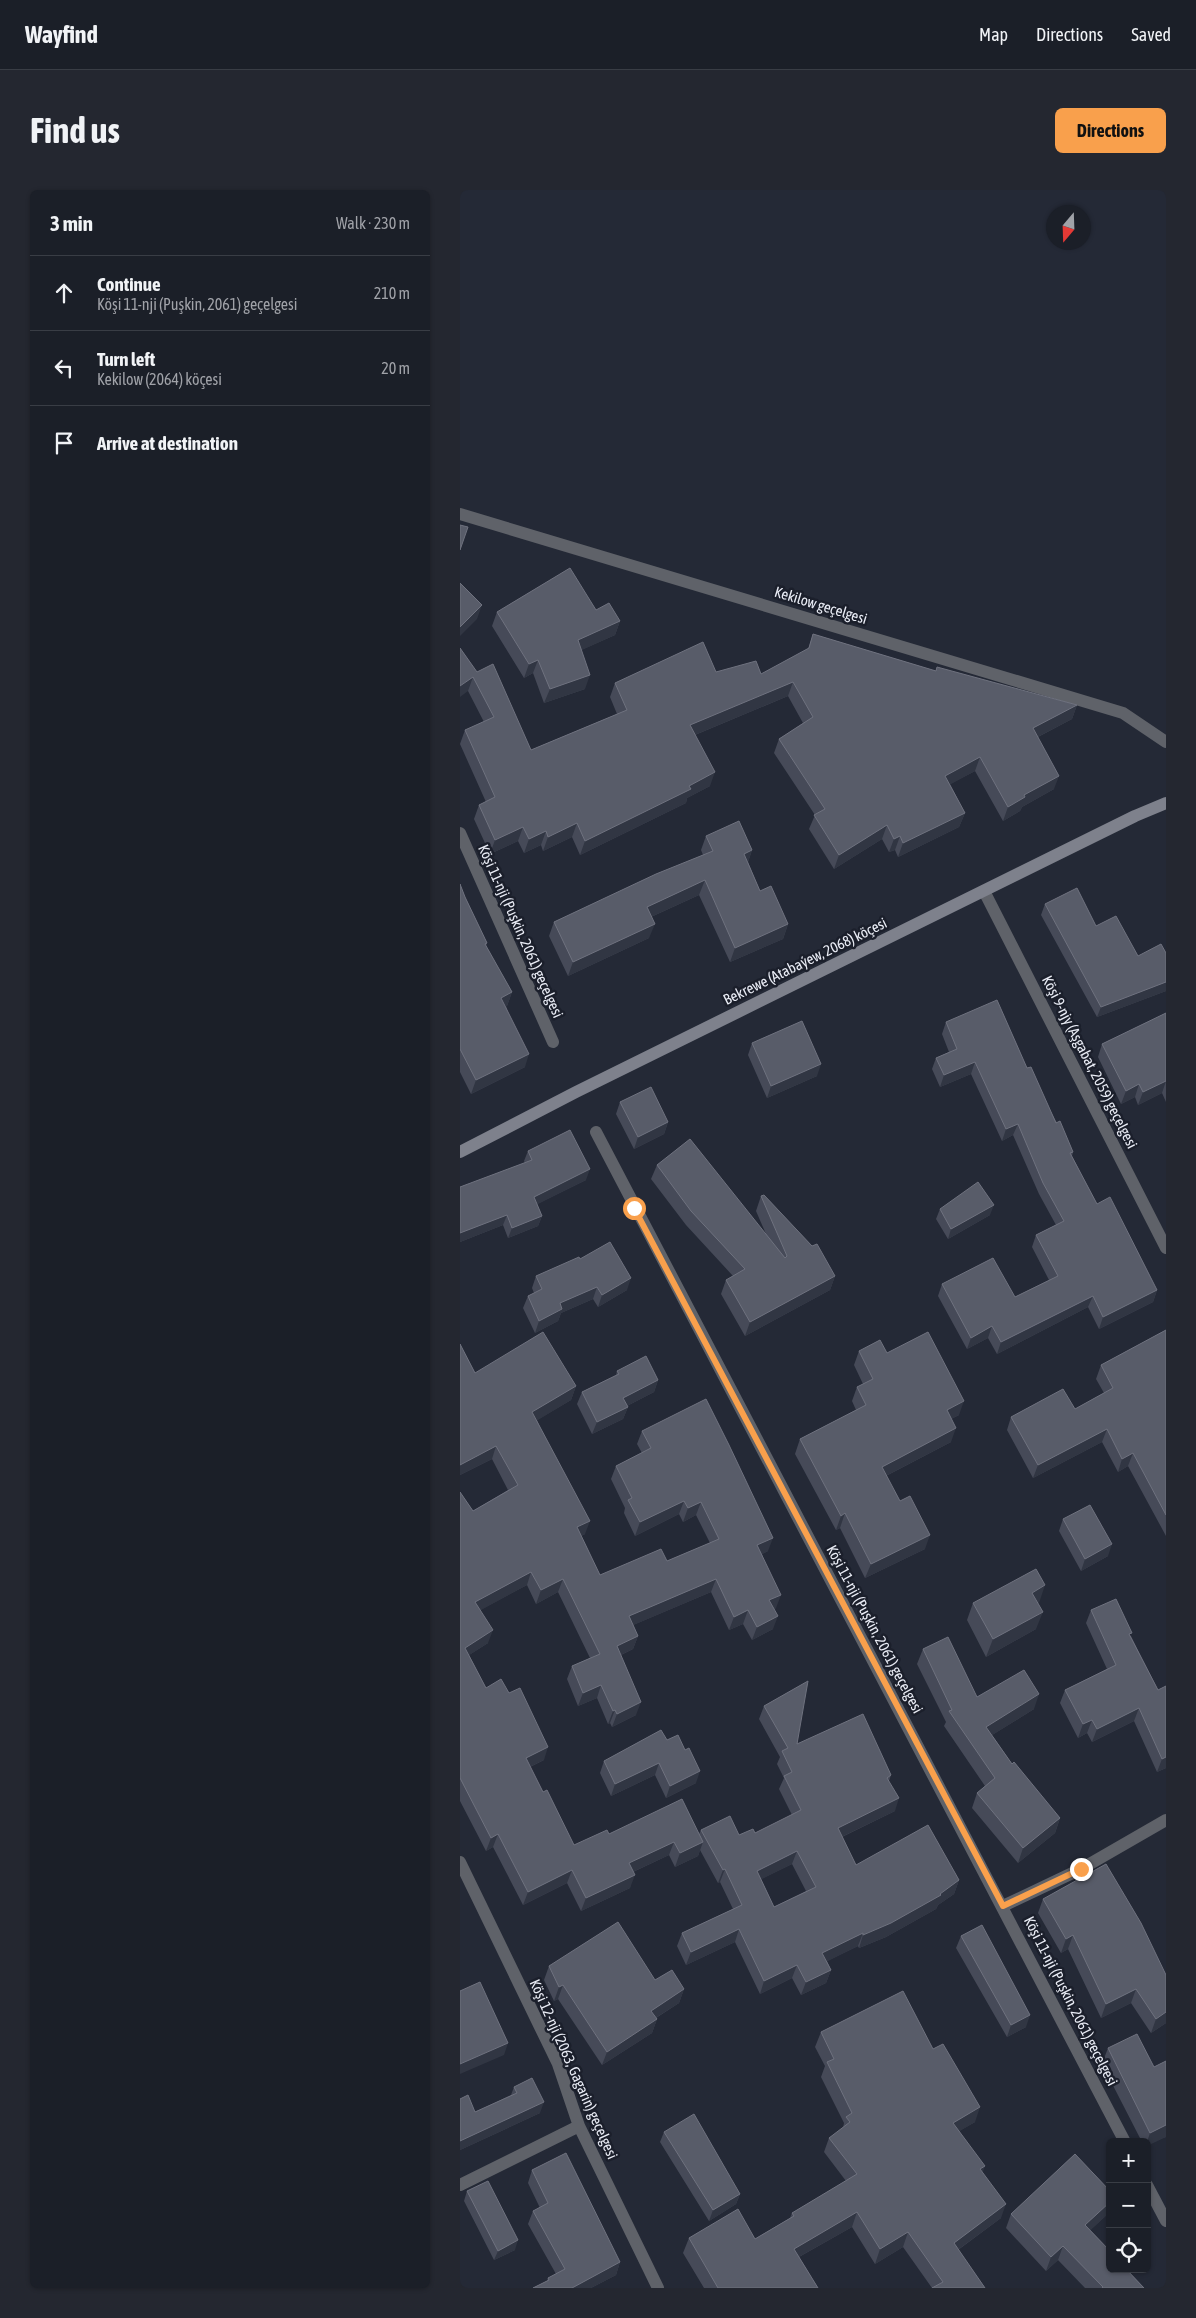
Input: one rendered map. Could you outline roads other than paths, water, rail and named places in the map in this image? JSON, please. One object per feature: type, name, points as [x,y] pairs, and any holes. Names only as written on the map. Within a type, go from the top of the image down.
[{"type":"main road","name":"Bekrewe (Atabaýew, 2068) köçesi","points":[[460,1152],[576,1092],[1135,816],[1166,803]]},
{"type":"street","name":"Kekilow geçelgesi","points":[[460,514],[1123,713],[1166,742]]},
{"type":"street","name":"Köşi 11-nji (Puşkin, 2061) geçelgesi","points":[[460,833],[553,1042]]},
{"type":"street","name":"Köşi 9-njy (Aşgabat, 2059) geçelgesi","points":[[984,891],[1166,1248]]},
{"type":"street","name":"Köşi 11-nji (Puşkin, 2061) geçelgesi","points":[[596,1132],[1123,2138]]},
{"type":"street","points":[[1003,1906],[1081,1869],[1166,1820]]},
{"type":"street","name":"Köşi 12-nji (2063, Gagarin) geçelgesi","points":[[460,1862],[558,2064],[579,2126],[658,2288]]},
{"type":"street","points":[[460,2185],[579,2126]]},
{"type":"street","points":[[1151,2193],[1166,2221]]}]
